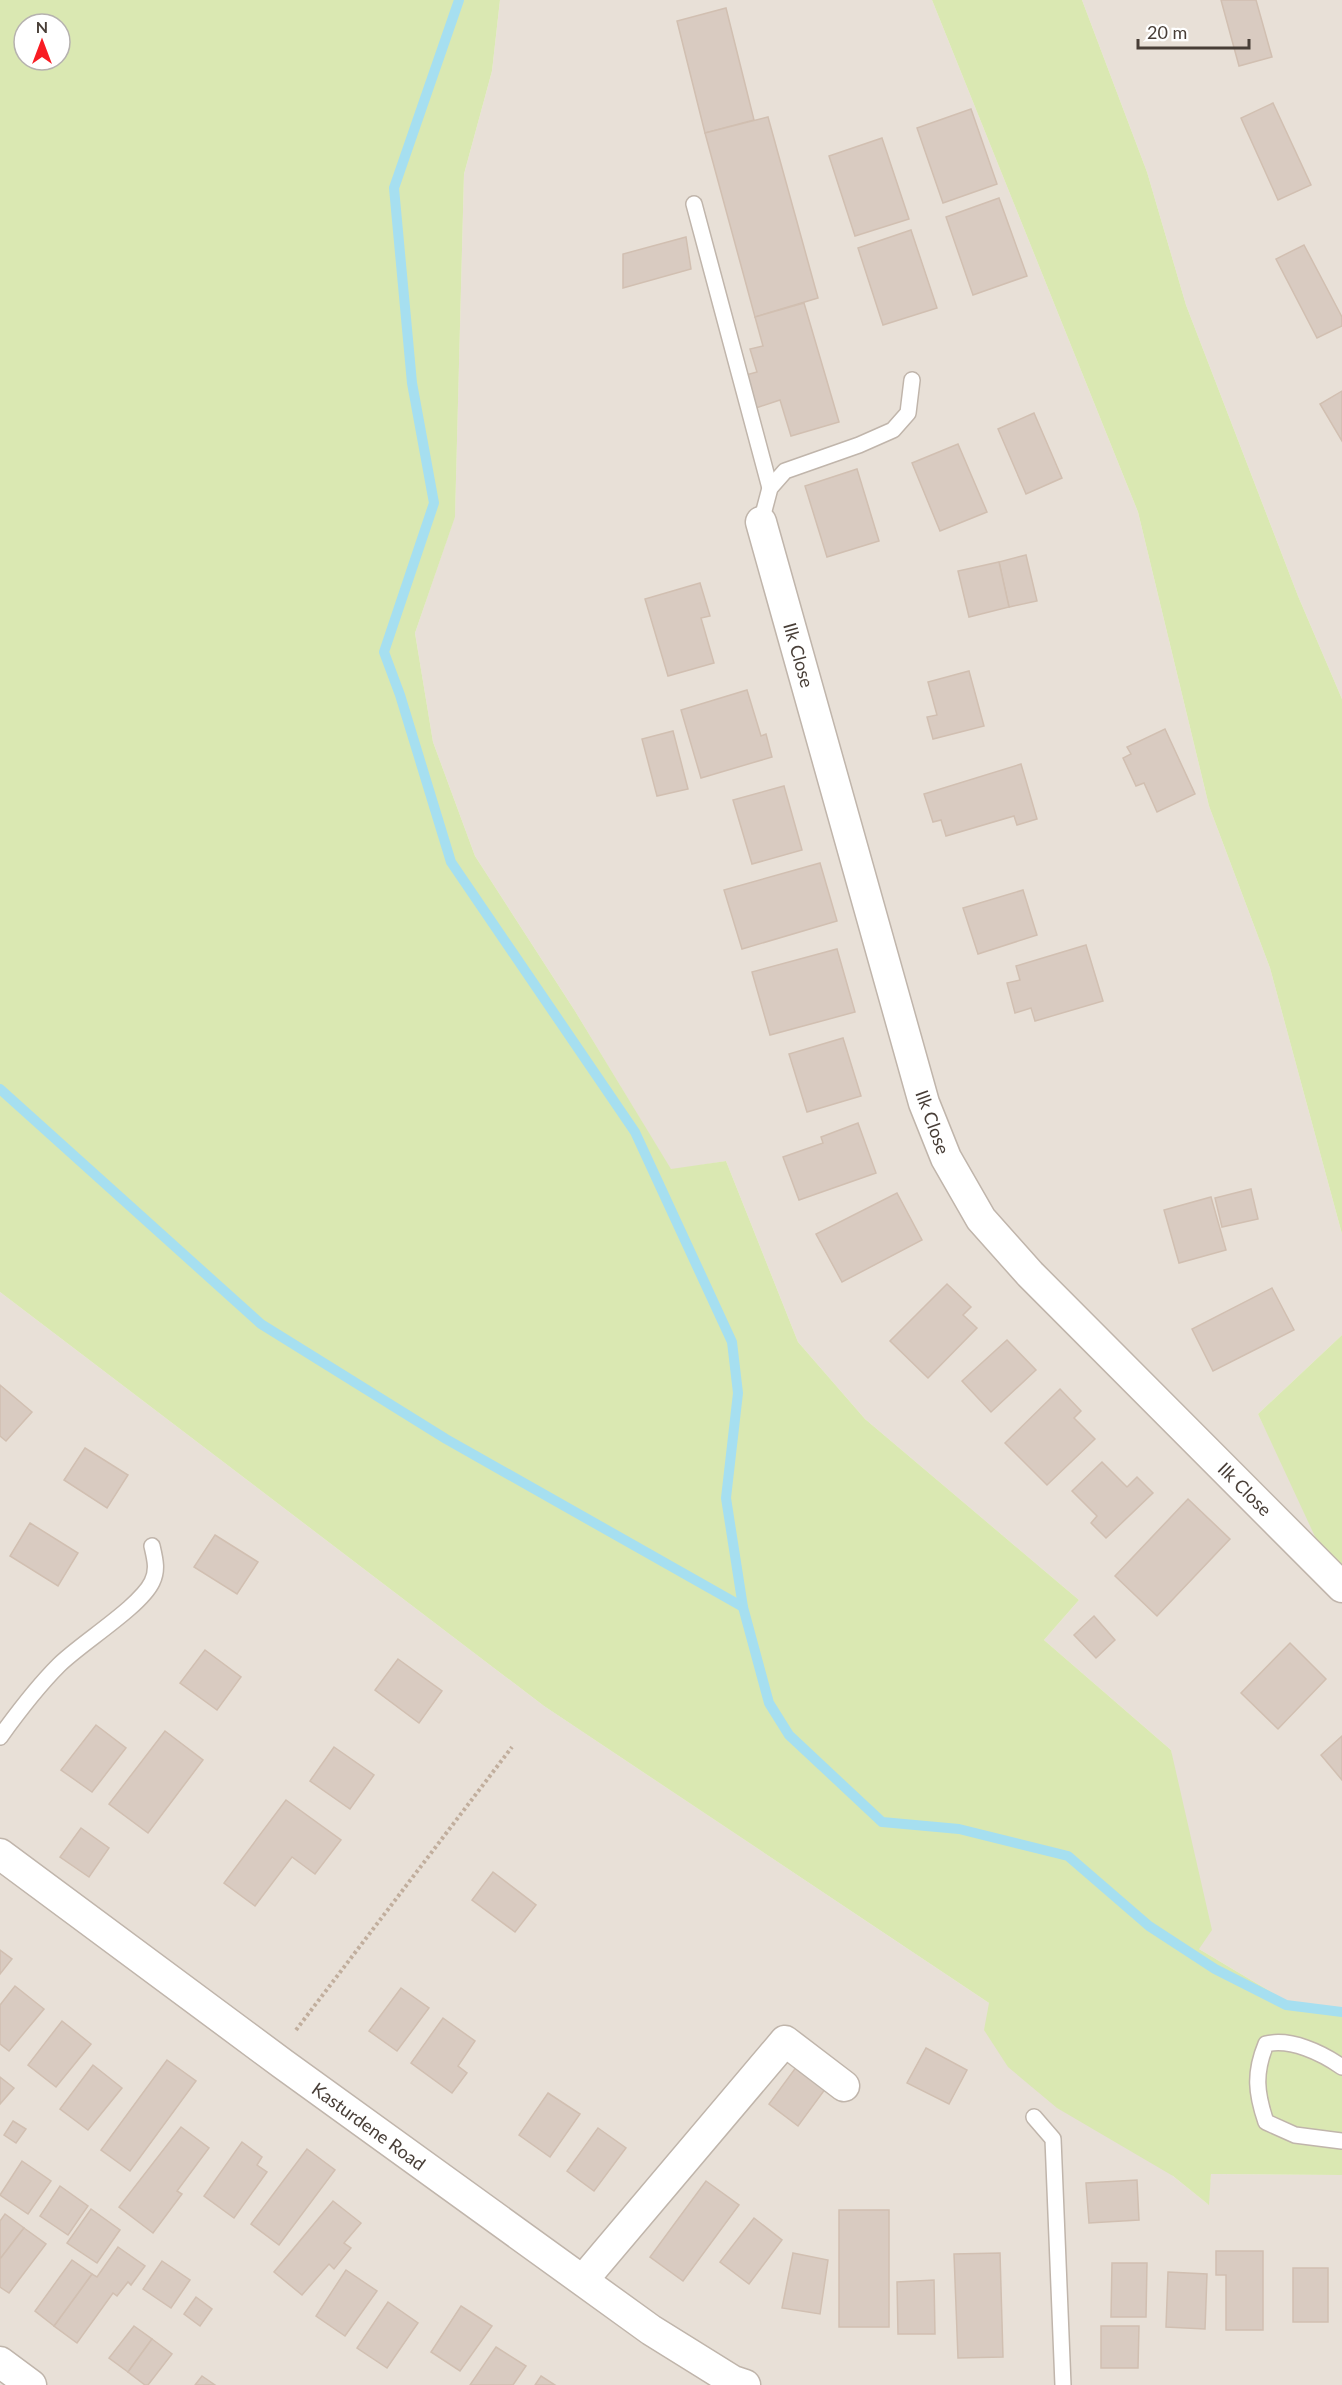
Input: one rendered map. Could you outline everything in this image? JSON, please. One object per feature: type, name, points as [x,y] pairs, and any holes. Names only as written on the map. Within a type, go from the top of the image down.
[{"type":"street","name":"Ilk Close","points":[[761,522],[924,1103],[946,1158],[981,1219],[1030,1274],[1342,1587]]},
{"type":"street","name":"Kasturdene Road","points":[[0,1854],[651,2330],[733,2381],[745,2385]]},
{"type":"street","points":[[583,2280],[785,2041],[844,2086]]},
{"type":"street","points":[[0,2362],[31,2385]]},
{"type":"lane","points":[[694,204],[770,488]]},
{"type":"lane","points":[[761,522],[770,488],[785,471],[859,445],[893,430],[908,413],[912,380]]},
{"type":"lane","points":[[0,1737],[21,1708],[59,1665],[140,1598],[152,1583],[157,1568],[152,1546]]},
{"type":"lane","points":[[1342,2067],[1299,2046],[1278,2041],[1266,2044],[1258,2061],[1257,2084],[1257,2098],[1266,2122],[1295,2135],[1342,2141]]},
{"type":"lane","points":[[1034,2117],[1053,2139],[1063,2385]]},
{"type":"path","points":[[275,2057],[512,1747]]},
{"type":"shaded area","points":[[500,0],[932,0],[1138,512],[1209,806],[1270,968],[1342,1234],[1342,1335],[1258,1414],[1342,1583],[1342,2008],[1288,2002],[1199,1949],[1171,1750],[1044,1640],[1079,1600],[865,1419],[798,1342],[726,1161],[671,1170],[575,1011],[475,856],[433,742],[415,633],[455,516],[464,174],[492,71]]},
{"type":"shaded area","points":[[1082,0],[1342,0],[1342,699],[1298,596],[1186,305],[1147,172]]},
{"type":"shaded area","points":[[0,1292],[544,1706],[989,2003],[1173,2176],[1208,2204],[1211,2174],[1342,2175],[1342,2385],[0,2385]]},
{"type":"green space","points":[[0,0],[500,0],[492,71],[464,174],[455,517],[415,633],[433,742],[475,856],[575,1011],[671,1169],[726,1161],[798,1342],[865,1419],[1079,1600],[1044,1640],[1171,1750],[1212,1930],[1199,1949],[1288,2002],[1342,2008],[1342,2175],[1211,2174],[1209,2205],[1173,2176],[1057,2108],[1008,2067],[984,2030],[989,2003],[544,1706],[0,1292]]},
{"type":"green space","points":[[932,0],[1082,0],[1147,172],[1186,305],[1298,596],[1342,699],[1342,1234],[1270,968],[1209,806],[1138,512]]},
{"type":"green space","points":[[1342,1335],[1342,1583],[1331,1571],[1258,1414]]},
{"type":"building","points":[[1221,0],[1256,0],[1272,57],[1239,66]]},
{"type":"building","points":[[726,8],[754,120],[705,133],[677,21]]},
{"type":"building","points":[[1273,103],[1311,185],[1278,200],[1241,118]]},
{"type":"building","points":[[971,109],[997,184],[943,203],[917,128]]},
{"type":"building","points":[[768,117],[818,298],[755,317],[705,133]]},
{"type":"building","points":[[882,138],[909,219],[855,236],[829,156]]},
{"type":"building","points":[[999,198],[1027,276],[973,295],[946,217]]},
{"type":"building","points":[[911,230],[937,308],[883,325],[858,248]]},
{"type":"building","points":[[686,237],[691,269],[623,288],[623,254]]},
{"type":"building","points":[[1304,245],[1342,317],[1342,326],[1317,338],[1276,259]]},
{"type":"building","points":[[804,303],[839,422],[791,436],[780,400],[756,408],[746,375],[757,372],[750,349],[763,346],[755,317]]},
{"type":"building","points":[[1342,391],[1342,441],[1320,404]]},
{"type":"building","points":[[1034,413],[1062,478],[1026,494],[998,429]]},
{"type":"building","points":[[958,444],[987,512],[940,531],[912,463]]},
{"type":"building","points":[[857,469],[879,541],[827,557],[805,486]]},
{"type":"building","points":[[1026,555],[1037,601],[1009,607],[999,562]]},
{"type":"building","points":[[999,562],[1009,607],[969,617],[958,571]]},
{"type":"building","points":[[700,583],[710,616],[701,618],[714,663],[668,676],[645,599]]},
{"type":"building","points":[[969,671],[984,726],[933,739],[927,717],[937,715],[928,682]]},
{"type":"building","points":[[747,690],[761,736],[766,734],[772,757],[701,778],[681,710]]},
{"type":"building","points":[[1165,729],[1195,794],[1157,812],[1144,783],[1136,786],[1123,758],[1131,754],[1127,747]]},
{"type":"building","points":[[673,731],[688,789],[657,796],[642,739]]},
{"type":"building","points":[[1021,764],[1037,819],[1017,825],[1014,816],[946,836],[941,820],[933,822],[924,794]]},
{"type":"building","points":[[784,786],[802,850],[752,864],[733,800]]},
{"type":"building","points":[[820,863],[837,921],[742,949],[724,890]]},
{"type":"building","points":[[1023,890],[1037,935],[978,954],[963,908]]},
{"type":"building","points":[[1086,945],[1103,1001],[1035,1021],[1031,1008],[1015,1013],[1007,983],[1020,980],[1016,966]]},
{"type":"building","points":[[837,949],[855,1012],[770,1035],[752,972]]},
{"type":"building","points":[[843,1038],[861,1096],[807,1112],[789,1054]]},
{"type":"building","points":[[858,1123],[876,1173],[799,1200],[783,1157],[823,1143],[821,1137]]},
{"type":"building","points":[[1251,1189],[1258,1219],[1222,1227],[1215,1198]]},
{"type":"building","points":[[897,1193],[922,1240],[842,1282],[816,1234]]},
{"type":"building","points":[[1211,1197],[1226,1250],[1179,1263],[1164,1210]]},
{"type":"building","points":[[947,1284],[971,1307],[963,1315],[977,1328],[928,1378],[890,1341]]},
{"type":"building","points":[[1272,1288],[1294,1330],[1213,1371],[1192,1329]]},
{"type":"building","points":[[1007,1340],[1036,1370],[991,1412],[962,1381]]},
{"type":"building","points":[[0,1385],[32,1412],[6,1441],[0,1436]]},
{"type":"building","points":[[1060,1389],[1081,1411],[1074,1418],[1095,1439],[1047,1485],[1005,1443]]},
{"type":"building","points":[[85,1448],[128,1475],[107,1508],[64,1480]]},
{"type":"building","points":[[1102,1462],[1127,1487],[1137,1477],[1153,1493],[1106,1538],[1091,1523],[1097,1516],[1072,1491]]},
{"type":"building","points":[[1188,1499],[1230,1539],[1157,1616],[1115,1576]]},
{"type":"building","points":[[30,1523],[78,1553],[58,1586],[10,1556]]},
{"type":"building","points":[[215,1535],[258,1562],[237,1594],[194,1567]]},
{"type":"building","points":[[1094,1616],[1115,1640],[1096,1658],[1074,1635]]},
{"type":"building","points":[[1290,1643],[1326,1679],[1278,1729],[1241,1693]]},
{"type":"building","points":[[205,1650],[241,1677],[217,1710],[180,1683]]},
{"type":"building","points":[[398,1659],[442,1691],[419,1723],[375,1690]]},
{"type":"building","points":[[96,1725],[126,1748],[92,1792],[61,1770]]},
{"type":"building","points":[[165,1731],[203,1760],[148,1833],[109,1804]]},
{"type":"building","points":[[1342,1736],[1342,1780],[1321,1755]]},
{"type":"building","points":[[334,1747],[374,1775],[350,1809],[310,1781]]},
{"type":"building","points":[[286,1800],[341,1840],[315,1874],[292,1857],[255,1906],[224,1883]]},
{"type":"building","points":[[81,1828],[109,1848],[89,1877],[60,1857]]},
{"type":"building","points":[[493,1872],[536,1905],[515,1932],[472,1900]]},
{"type":"building","points":[[0,1950],[12,1959],[0,1974]]},
{"type":"building","points":[[15,1986],[44,2009],[9,2051],[0,2044],[0,2005]]},
{"type":"building","points":[[401,1988],[429,2008],[397,2051],[369,2031]]},
{"type":"building","points":[[443,2018],[475,2041],[458,2066],[467,2073],[452,2093],[411,2063]]},
{"type":"building","points":[[62,2021],[91,2044],[56,2087],[28,2065]]},
{"type":"building","points":[[926,2048],[967,2070],[949,2104],[907,2083]]},
{"type":"building","points":[[167,2060],[196,2081],[130,2171],[101,2150]]},
{"type":"building","points":[[93,2065],[122,2088],[88,2130],[60,2109]]},
{"type":"building","points":[[797,2066],[826,2088],[798,2126],[769,2104]]},
{"type":"building","points":[[0,2077],[14,2088],[0,2104]]},
{"type":"building","points":[[548,2093],[580,2114],[550,2157],[519,2135]]},
{"type":"building","points":[[13,2121],[26,2129],[16,2143],[4,2135]]},
{"type":"building","points":[[181,2127],[209,2148],[177,2191],[182,2194],[153,2233],[119,2207]]},
{"type":"building","points":[[598,2128],[626,2148],[594,2191],[567,2171]]},
{"type":"building","points":[[242,2142],[262,2157],[257,2165],[267,2172],[234,2218],[204,2196]]},
{"type":"building","points":[[307,2149],[335,2170],[279,2245],[251,2224]]},
{"type":"building","points":[[22,2161],[51,2181],[28,2214],[0,2195]]},
{"type":"building","points":[[1137,2180],[1139,2220],[1089,2223],[1086,2183]]},
{"type":"building","points":[[706,2181],[739,2205],[683,2281],[650,2257]]},
{"type":"building","points":[[60,2186],[88,2206],[68,2235],[40,2216]]},
{"type":"building","points":[[333,2201],[361,2223],[344,2243],[351,2248],[334,2269],[329,2264],[302,2295],[274,2272]]},
{"type":"building","points":[[91,2209],[120,2230],[97,2263],[67,2243]]},
{"type":"building","points":[[839,2210],[889,2210],[889,2327],[839,2327]]},
{"type":"building","points":[[5,2214],[24,2228],[0,2259],[0,2221]]},
{"type":"building","points":[[754,2218],[782,2240],[749,2284],[720,2262]]},
{"type":"building","points":[[24,2228],[46,2244],[9,2293],[0,2287],[0,2259]]},
{"type":"building","points":[[118,2247],[145,2266],[131,2285],[128,2282],[117,2296],[113,2293],[77,2343],[54,2326],[92,2274],[97,2277]]},
{"type":"building","points":[[1216,2251],[1263,2251],[1263,2330],[1226,2330],[1226,2275],[1216,2275]]},
{"type":"building","points":[[793,2253],[828,2260],[820,2314],[782,2308]]},
{"type":"building","points":[[1000,2253],[1003,2357],[958,2358],[954,2254]]},
{"type":"building","points":[[72,2260],[92,2274],[54,2326],[35,2311]]},
{"type":"building","points":[[162,2261],[190,2280],[171,2308],[143,2289]]},
{"type":"building","points":[[1112,2263],[1147,2263],[1146,2317],[1111,2317]]},
{"type":"building","points":[[1293,2268],[1328,2268],[1328,2322],[1293,2322]]},
{"type":"building","points":[[346,2270],[377,2291],[345,2336],[316,2316]]},
{"type":"building","points":[[1168,2272],[1207,2274],[1205,2329],[1166,2327]]},
{"type":"building","points":[[934,2280],[935,2334],[898,2334],[897,2282]]},
{"type":"building","points":[[196,2297],[212,2309],[200,2326],[184,2314]]},
{"type":"building","points":[[388,2302],[418,2323],[387,2368],[357,2348]]},
{"type":"building","points":[[461,2306],[492,2326],[460,2371],[431,2352]]},
{"type":"building","points":[[134,2326],[152,2339],[128,2372],[109,2358]]},
{"type":"building","points":[[1101,2326],[1139,2326],[1138,2368],[1101,2368]]},
{"type":"building","points":[[152,2339],[172,2354],[148,2385],[145,2385],[128,2372]]},
{"type":"building","points":[[496,2347],[526,2366],[513,2385],[470,2385]]},
{"type":"building","points":[[202,2376],[215,2385],[195,2385]]},
{"type":"building","points":[[541,2376],[555,2385],[535,2385]]},
{"type":"waterway","points":[[459,0],[394,188],[412,383],[434,503],[384,652],[400,695],[451,862],[635,1132],[732,1342],[738,1393],[726,1498],[743,1607],[769,1703],[789,1735],[882,1822],[959,1829],[1068,1856],[1149,1926],[1215,1969],[1286,2005],[1342,2012]]},
{"type":"waterway","points":[[0,1089],[261,1324],[446,1439],[743,1607]]}]
